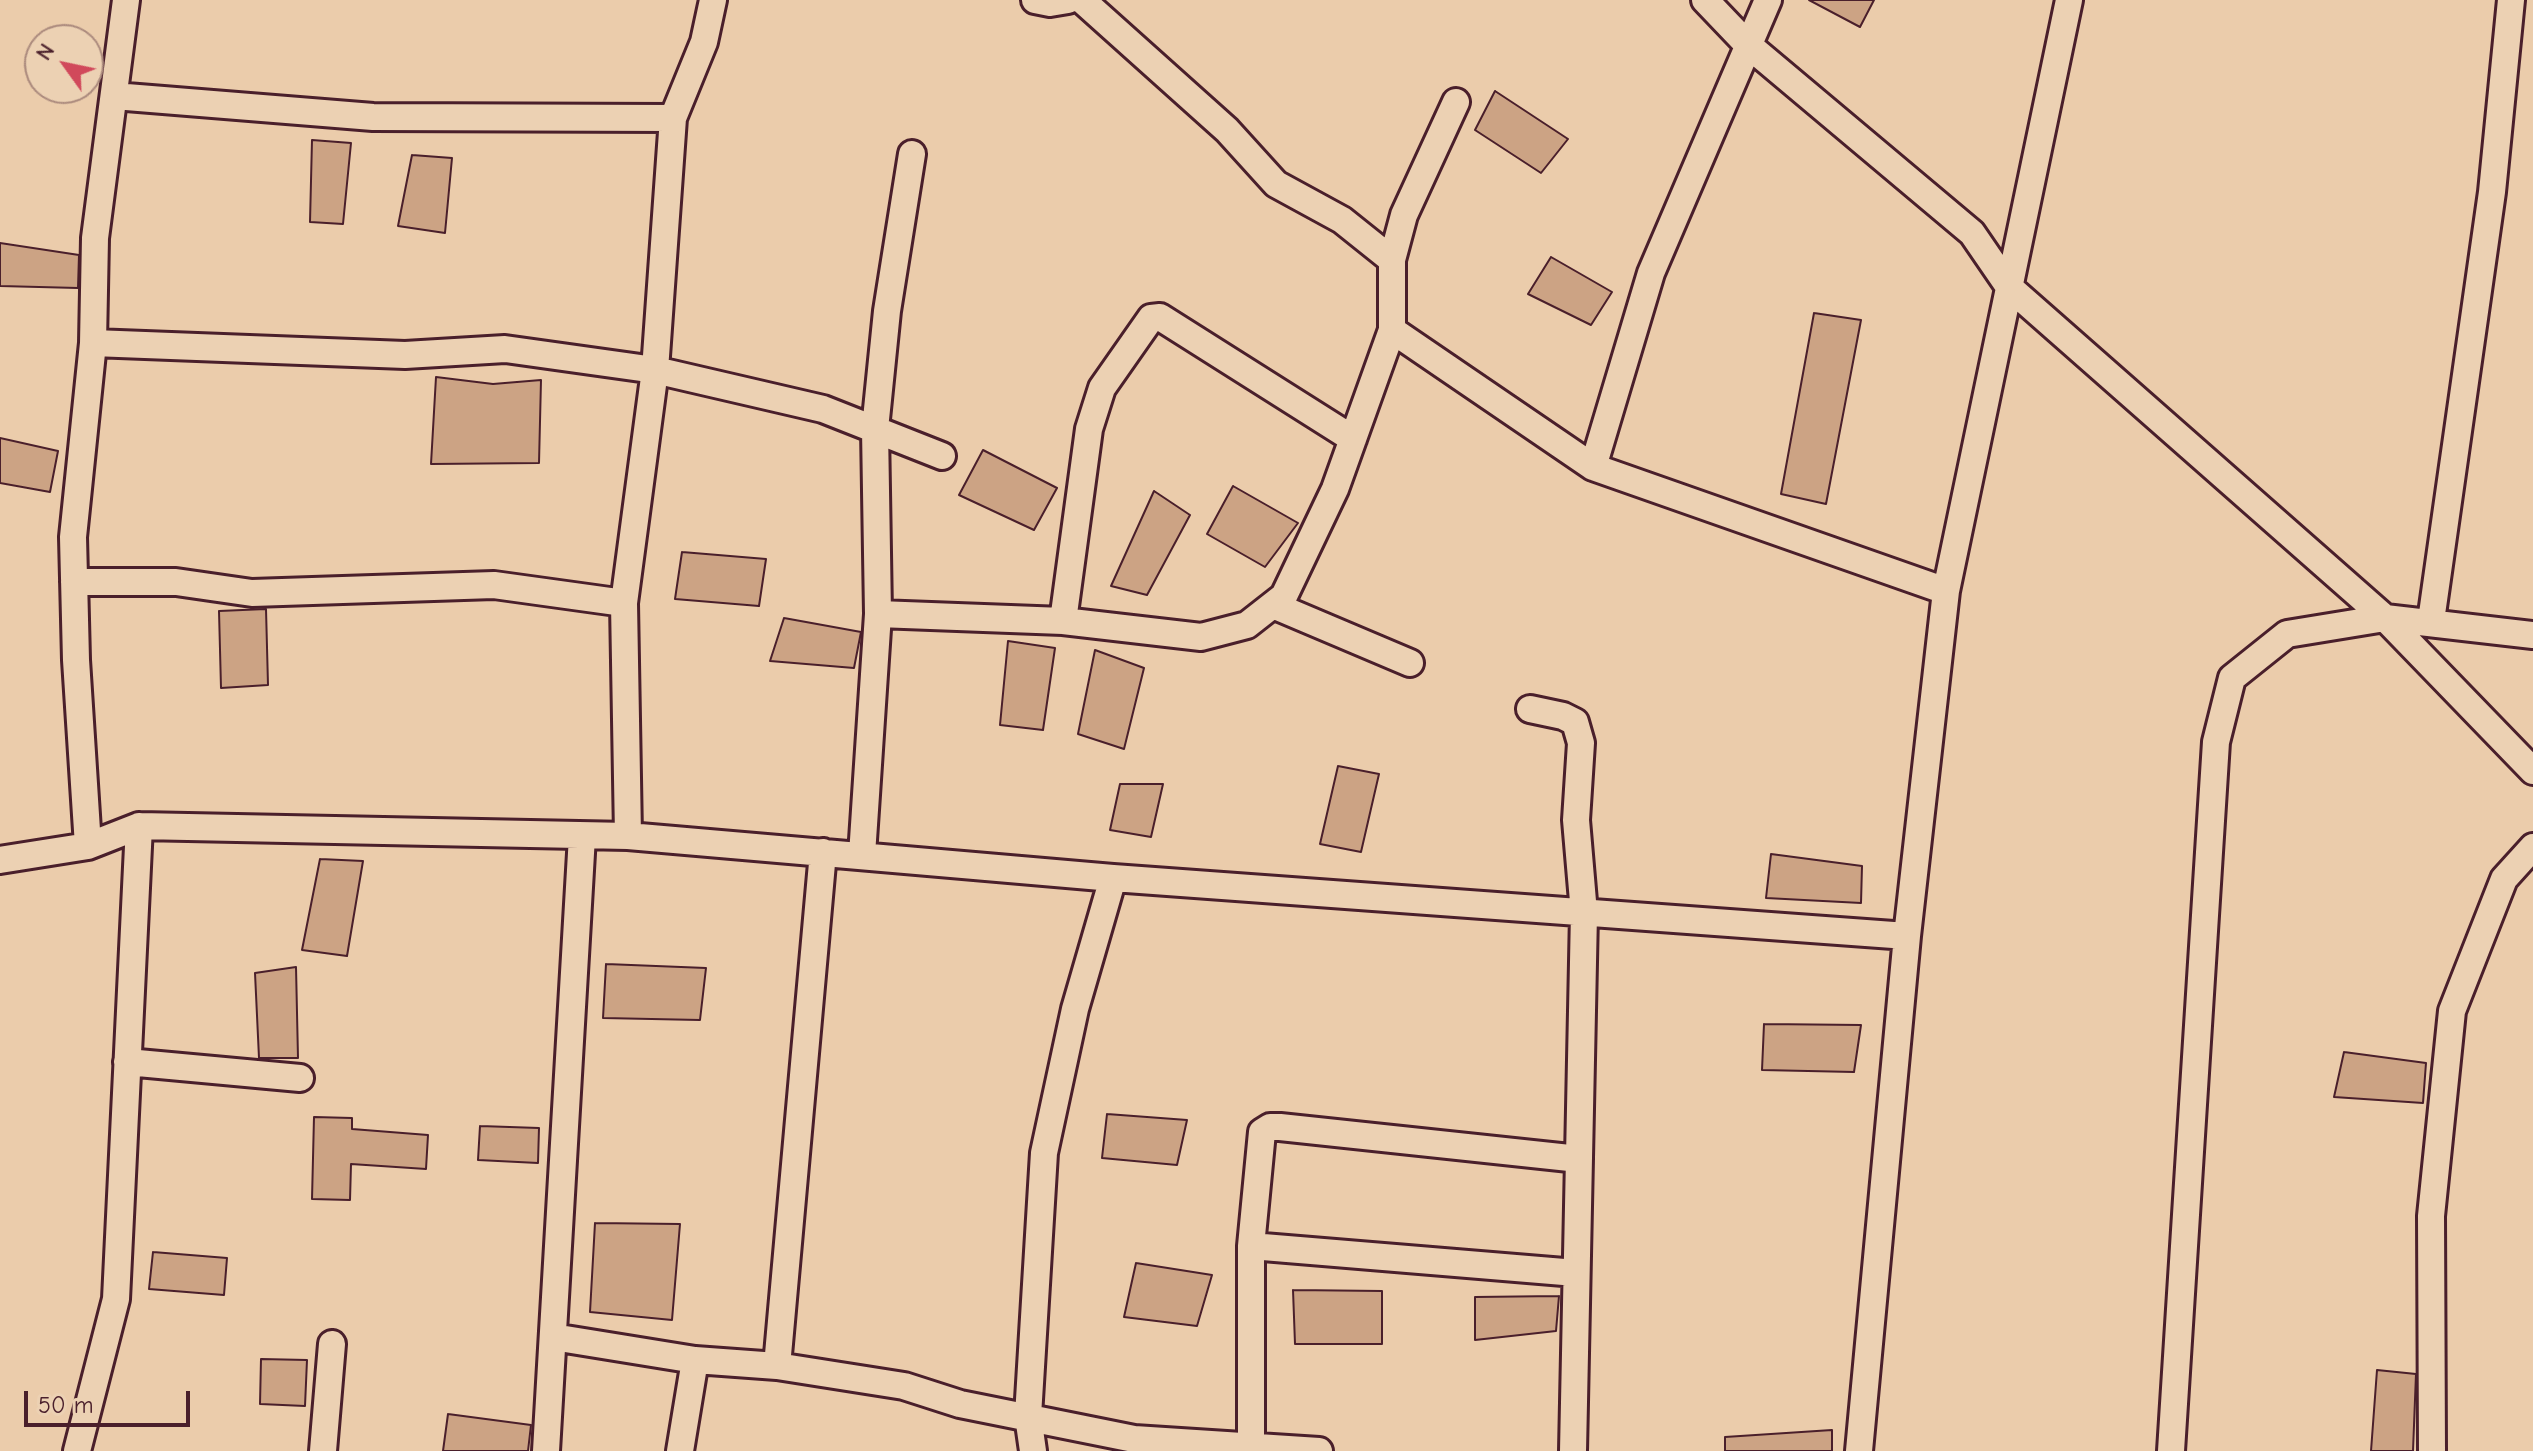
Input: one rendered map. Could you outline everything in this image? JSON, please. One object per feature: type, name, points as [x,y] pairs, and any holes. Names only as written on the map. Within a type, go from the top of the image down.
[{"type":"street","points":[[88,846],[73,537],[93,343],[95,238],[126,0]]},
{"type":"street","points":[[628,836],[624,603],[655,370],[673,118],[704,42],[713,0]]},
{"type":"street","points":[[1035,0],[1050,3],[1068,0]]},
{"type":"street","points":[[1082,0],[1227,130],[1276,184],[1342,220],[1392,260]]},
{"type":"street","points":[[1705,0],[1747,44],[1972,233],[2009,287],[2385,618],[2533,771]]},
{"type":"street","points":[[1593,467],[1651,273],[1768,0]]},
{"type":"street","points":[[1859,1451],[1907,936],[1946,591],[2069,0]]},
{"type":"street","points":[[2431,621],[2492,192],[2511,0]]},
{"type":"street","points":[[114,96],[373,117],[673,118]]},
{"type":"street","points":[[878,614],[1063,621],[1201,637],[1247,625],[1284,596],[1335,489],[1392,330],[1392,260],[1404,215],[1456,102]]},
{"type":"street","points":[[862,855],[878,614],[875,429],[887,311],[912,154]]},
{"type":"street","points":[[1063,621],[1089,429],[1102,388],[1151,318],[1160,317],[1353,439]]},
{"type":"street","points":[[1392,330],[1593,467],[1946,591]]},
{"type":"street","points":[[93,343],[405,355],[505,349],[655,370],[823,409],[942,456]]},
{"type":"street","points":[[74,582],[176,582],[252,593],[494,585],[624,603]]},
{"type":"street","points":[[1273,605],[1410,663]]},
{"type":"street","points":[[2171,1451],[2216,742],[2232,678],[2287,634],[2385,618],[2533,635]]},
{"type":"street","points":[[1530,709],[1563,716],[1575,722],[1581,743],[1576,820],[1584,913],[1573,1451]]},
{"type":"street","points":[[0,860],[88,846],[139,826],[628,836],[1113,878],[1907,936]]},
{"type":"street","points":[[77,1451],[116,1299],[139,826]]},
{"type":"street","points":[[546,1451],[582,836]]},
{"type":"street","points":[[2432,1451],[2431,1216],[2452,1011],[2504,879],[2533,847]]},
{"type":"street","points":[[777,1366],[823,852]]},
{"type":"street","points":[[1033,1451],[1028,1416],[1044,1153],[1075,1009],[1113,878]]},
{"type":"street","points":[[127,1062],[300,1078]]},
{"type":"street","points":[[1251,1447],[1251,1246],[1258,1142],[1262,1132],[1270,1127],[1579,1159]]},
{"type":"street","points":[[1251,1246],[1576,1273]]},
{"type":"street","points":[[553,1337],[695,1360],[777,1366],[904,1386],[960,1404],[1134,1439],[1319,1451]]},
{"type":"street","points":[[323,1451],[332,1344]]},
{"type":"street","points":[[680,1451],[695,1360]]},
{"type":"building","points":[[1809,0],[1874,0],[1860,27]]},
{"type":"building","points":[[1495,91],[1568,139],[1541,173],[1475,130]]},
{"type":"building","points":[[312,140],[351,143],[343,224],[310,222]]},
{"type":"building","points":[[412,155],[452,158],[445,233],[398,226]]},
{"type":"building","points":[[0,243],[79,255],[78,288],[0,286]]},
{"type":"building","points":[[1551,257],[1612,292],[1591,325],[1528,294]]},
{"type":"building","points":[[1814,313],[1861,320],[1826,504],[1781,494]]},
{"type":"building","points":[[436,377],[493,384],[541,380],[539,463],[431,464]]},
{"type":"building","points":[[0,438],[58,451],[50,492],[0,483]]},
{"type":"building","points":[[983,450],[1057,488],[1034,530],[959,495]]},
{"type":"building","points":[[1233,486],[1298,523],[1265,567],[1207,534]]},
{"type":"building","points":[[1154,491],[1190,515],[1147,595],[1111,586]]},
{"type":"building","points":[[682,552],[766,559],[759,606],[675,599]]},
{"type":"building","points":[[266,609],[268,685],[221,688],[219,611]]},
{"type":"building","points":[[784,618],[861,632],[854,668],[770,661]]},
{"type":"building","points":[[1008,641],[1055,648],[1043,730],[1000,725]]},
{"type":"building","points":[[1095,650],[1144,668],[1124,749],[1078,734]]},
{"type":"building","points":[[1338,766],[1379,774],[1361,852],[1320,844]]},
{"type":"building","points":[[1120,784],[1163,784],[1151,837],[1110,830]]},
{"type":"building","points":[[1771,854],[1862,866],[1861,903],[1766,898]]},
{"type":"building","points":[[320,859],[363,861],[347,956],[302,950]]},
{"type":"building","points":[[606,964],[706,968],[700,1020],[603,1018]]},
{"type":"building","points":[[296,967],[298,1058],[259,1058],[255,973]]},
{"type":"building","points":[[1764,1024],[1861,1025],[1854,1072],[1762,1070]]},
{"type":"building","points":[[2344,1052],[2426,1063],[2423,1103],[2334,1097]]},
{"type":"building","points":[[1107,1114],[1187,1120],[1177,1165],[1102,1158]]},
{"type":"building","points":[[314,1117],[352,1118],[352,1129],[428,1135],[426,1169],[351,1164],[350,1200],[312,1199]]},
{"type":"building","points":[[480,1126],[539,1128],[538,1163],[478,1160]]},
{"type":"building","points":[[595,1223],[680,1224],[672,1320],[590,1312]]},
{"type":"building","points":[[153,1252],[227,1258],[224,1295],[149,1289]]},
{"type":"building","points":[[1136,1263],[1212,1275],[1197,1326],[1124,1317]]},
{"type":"building","points":[[1293,1290],[1382,1291],[1382,1344],[1295,1344]]},
{"type":"building","points":[[1559,1296],[1556,1331],[1475,1340],[1475,1297]]},
{"type":"building","points":[[261,1359],[307,1360],[305,1406],[260,1404]]},
{"type":"building","points":[[2377,1370],[2416,1374],[2413,1451],[2371,1451]]},
{"type":"building","points":[[448,1414],[531,1425],[528,1451],[443,1451]]},
{"type":"building","points":[[1832,1430],[1832,1451],[1725,1451],[1725,1437]]}]
